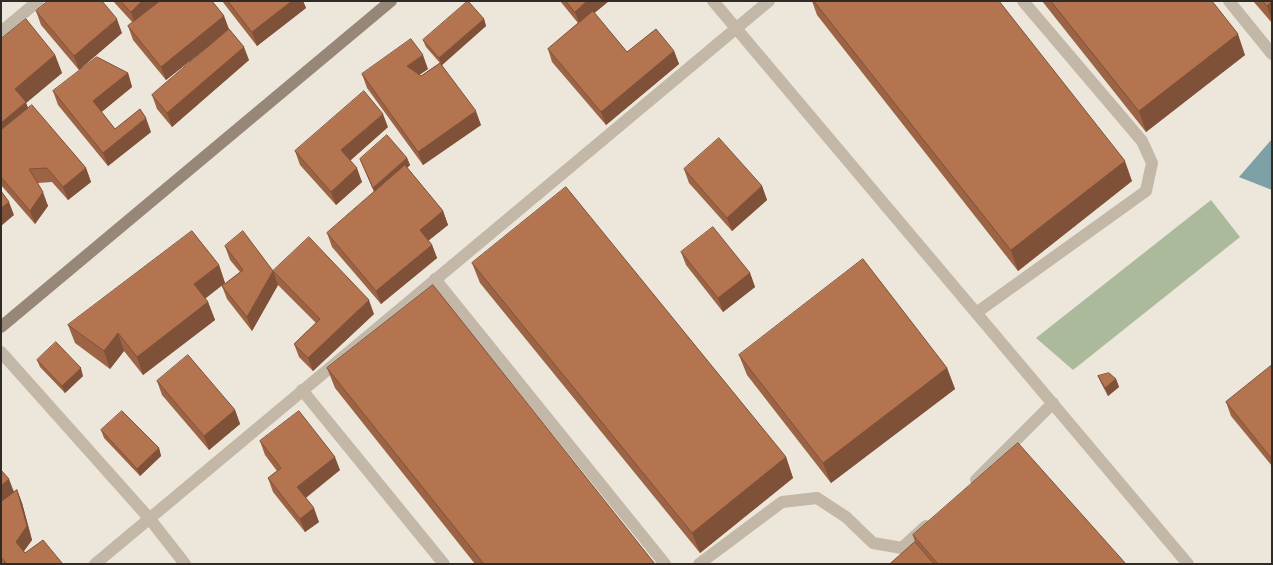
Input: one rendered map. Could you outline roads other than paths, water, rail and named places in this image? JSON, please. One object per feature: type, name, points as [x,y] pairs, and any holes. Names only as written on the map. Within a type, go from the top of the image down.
[{"type":"street","points":[[1,32],[38,1]]},
{"type":"street","points":[[1,327],[392,1]]},
{"type":"street","points":[[713,1],[1188,564]]},
{"type":"street","points":[[94,564],[769,1]]},
{"type":"street","points":[[976,313],[1146,192],[1152,163],[1142,141],[1023,1]]},
{"type":"street","points":[[1229,1],[1272,54]]},
{"type":"street","points":[[436,279],[666,564]]},
{"type":"street","points":[[1,352],[149,518],[186,564]]},
{"type":"street","points":[[302,390],[444,564]]},
{"type":"street","points":[[969,487],[1053,403]]},
{"type":"street","points":[[699,564],[782,502],[817,498],[846,517],[873,543],[902,548],[939,514]]},
{"type":"water","points":[[1272,139],[1272,190],[1239,177]]}]
